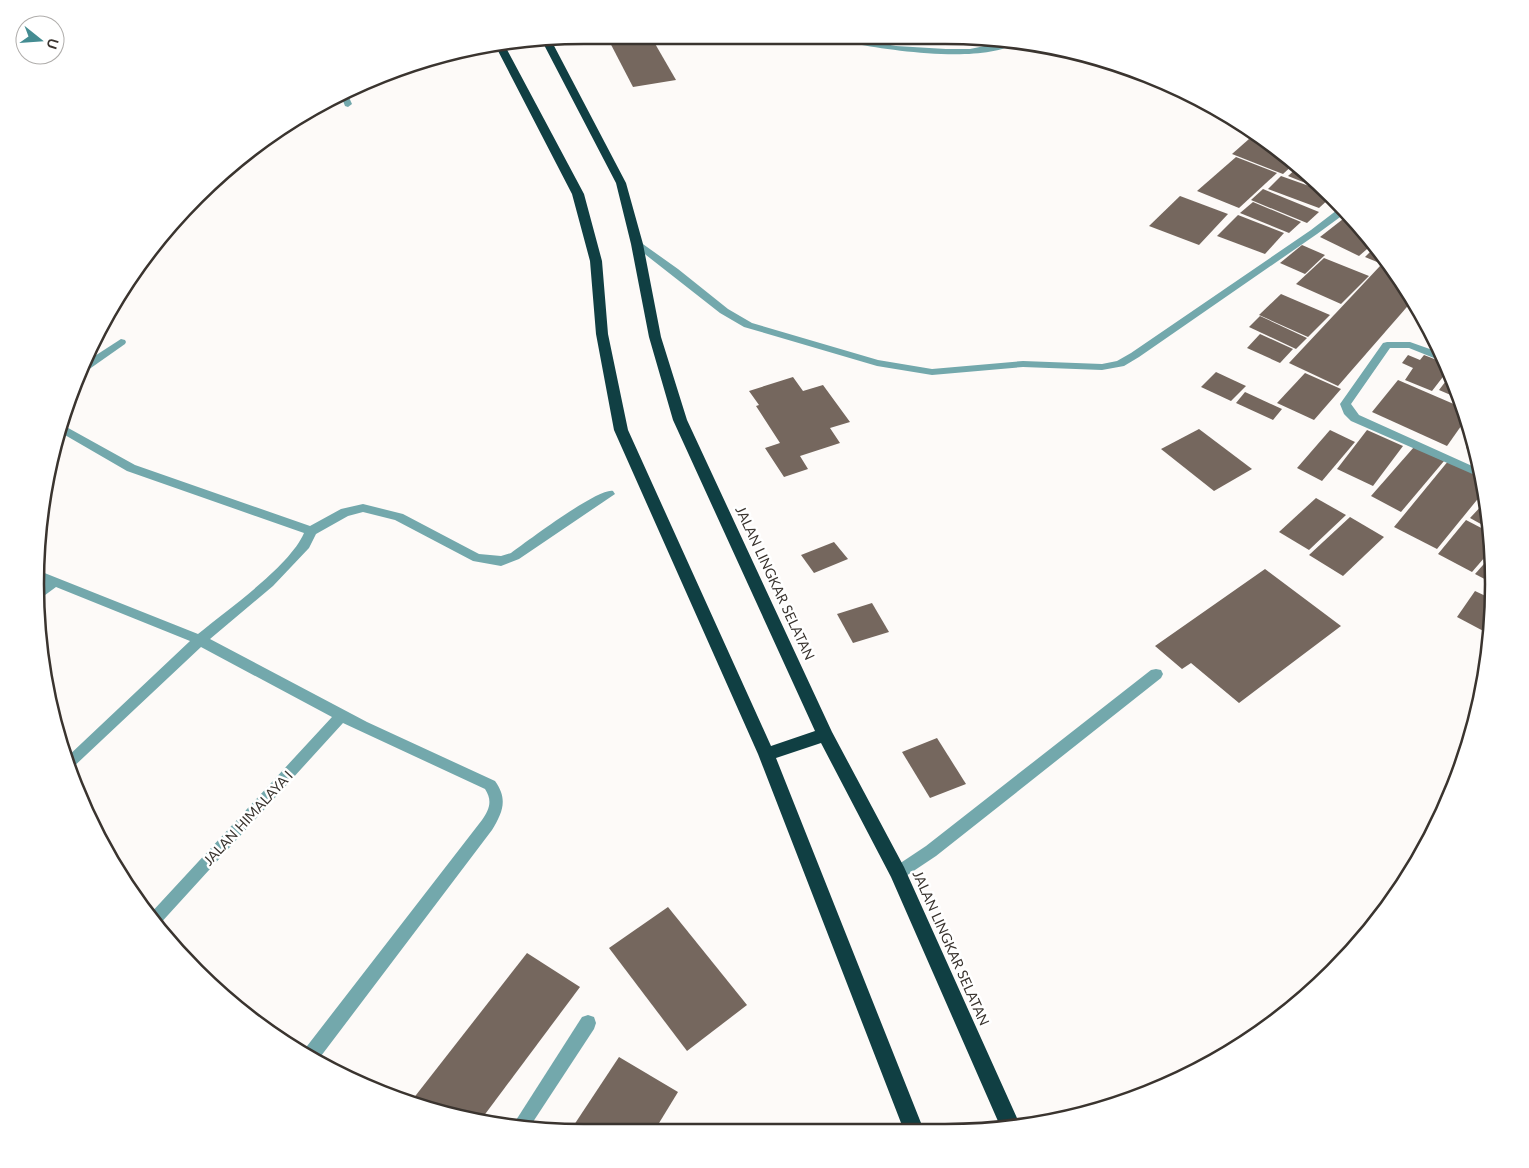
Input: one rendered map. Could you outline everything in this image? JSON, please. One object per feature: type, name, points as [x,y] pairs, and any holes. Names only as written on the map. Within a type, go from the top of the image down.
[{"type":"highway","name":"JALAN LINGKAR SELATAN","points":[[549,45],[622,183],[637,244],[655,337],[680,420],[825,735],[898,873],[1008,1121]]},
{"type":"highway","points":[[502,50],[578,194],[596,261],[602,334],[621,430],[766,754],[911,1124]]},
{"type":"highway","points":[[766,754],[825,735]]},
{"type":"street","points":[[874,44],[923,50],[972,51],[1001,47]]},
{"type":"street","points":[[346,99],[348,104]]},
{"type":"street","points":[[637,244],[676,271],[724,311],[748,326],[868,361],[932,372],[1023,364],[1102,368],[1120,364],[1135,355],[1338,214]]},
{"type":"street","points":[[91,363],[121,342]]},
{"type":"street","points":[[1434,355],[1410,345],[1387,345],[1346,404],[1348,411],[1355,418],[1473,471]]},
{"type":"street","points":[[66,430],[131,468],[311,531]]},
{"type":"street","points":[[73,760],[200,640],[269,583],[304,545],[311,531],[345,512],[362,508],[399,517],[477,558],[502,560],[515,556],[576,513],[609,494]]},
{"type":"street","points":[[44,578],[200,640],[342,715],[490,785],[496,792],[498,801],[487,825],[313,1052]]},
{"type":"street","points":[[44,589],[53,582]]},
{"type":"street","points":[[898,873],[931,851],[1156,674]]},
{"type":"street","name":"JALAN HIMALAYA I","points":[[158,917],[342,715]]},
{"type":"street","points":[[524,1121],[588,1023]]},
{"type":"building","points":[[611,44],[655,44],[676,80],[633,87]]},
{"type":"building","points":[[1249,139],[1274,155],[1289,168],[1283,174],[1232,154]]},
{"type":"building","points":[[1236,157],[1277,173],[1239,208],[1197,191]]},
{"type":"building","points":[[1293,171],[1307,184],[1288,176]]},
{"type":"building","points":[[1281,176],[1310,186],[1326,201],[1319,208],[1268,189]]},
{"type":"building","points":[[1263,189],[1319,212],[1307,223],[1251,200]]},
{"type":"building","points":[[1180,196],[1228,214],[1199,245],[1149,226]]},
{"type":"building","points":[[1253,202],[1301,222],[1289,233],[1240,213]]},
{"type":"building","points":[[1238,215],[1284,233],[1265,254],[1217,236]]},
{"type":"building","points":[[1343,219],[1368,248],[1359,256],[1320,237]]},
{"type":"building","points":[[1302,245],[1325,255],[1305,274],[1280,263]]},
{"type":"building","points":[[1371,251],[1380,263],[1365,257]]},
{"type":"building","points":[[1324,258],[1369,276],[1341,304],[1296,284]]},
{"type":"building","points":[[1380,266],[1382,267],[1408,306],[1338,386],[1289,363]]},
{"type":"building","points":[[1281,294],[1330,315],[1308,337],[1259,315]]},
{"type":"building","points":[[1260,316],[1307,338],[1296,349],[1249,327]]},
{"type":"building","points":[[1260,334],[1293,349],[1280,363],[1247,348]]},
{"type":"building","points":[[1408,355],[1420,360],[1424,355],[1437,360],[1444,376],[1432,391],[1405,380],[1413,368],[1402,363]]},
{"type":"building","points":[[1216,372],[1246,386],[1231,401],[1201,387]]},
{"type":"building","points":[[1305,373],[1341,389],[1314,420],[1277,403]]},
{"type":"building","points":[[793,377],[803,391],[823,385],[850,422],[830,428],[840,443],[800,456],[808,469],[784,477],[765,448],[780,443],[756,406],[759,405],[749,391]]},
{"type":"building","points":[[1398,380],[1455,404],[1462,425],[1447,446],[1372,412]]},
{"type":"building","points":[[1446,381],[1451,395],[1439,390]]},
{"type":"building","points":[[1245,392],[1282,409],[1273,420],[1236,403]]},
{"type":"building","points":[[1199,429],[1252,469],[1214,491],[1161,449]]},
{"type":"building","points":[[1330,430],[1355,442],[1322,481],[1297,468]]},
{"type":"building","points":[[1367,430],[1403,446],[1373,486],[1337,469]]},
{"type":"building","points":[[1414,447],[1444,461],[1401,512],[1371,496]]},
{"type":"building","points":[[1449,460],[1473,472],[1478,498],[1437,549],[1394,527]]},
{"type":"building","points":[[1316,498],[1346,515],[1309,550],[1279,532]]},
{"type":"building","points":[[1480,507],[1482,525],[1470,518]]},
{"type":"building","points":[[1350,517],[1384,537],[1343,576],[1309,555]]},
{"type":"building","points":[[1466,520],[1482,528],[1484,558],[1472,572],[1438,554]]},
{"type":"building","points":[[834,542],[848,559],[814,573],[801,555]]},
{"type":"building","points":[[1484,563],[1485,579],[1475,574]]},
{"type":"building","points":[[1265,569],[1341,626],[1239,703],[1191,663],[1182,669],[1155,646]]},
{"type":"building","points":[[1475,591],[1485,596],[1483,631],[1457,617]]},
{"type":"building","points":[[872,603],[889,632],[853,643],[837,614]]},
{"type":"building","points":[[937,738],[966,784],[930,798],[902,752]]},
{"type":"building","points":[[668,907],[747,1005],[687,1051],[609,948]]},
{"type":"building","points":[[527,953],[580,987],[484,1115],[414,1097]]},
{"type":"building","points":[[619,1057],[678,1092],[658,1124],[575,1124]]}]
